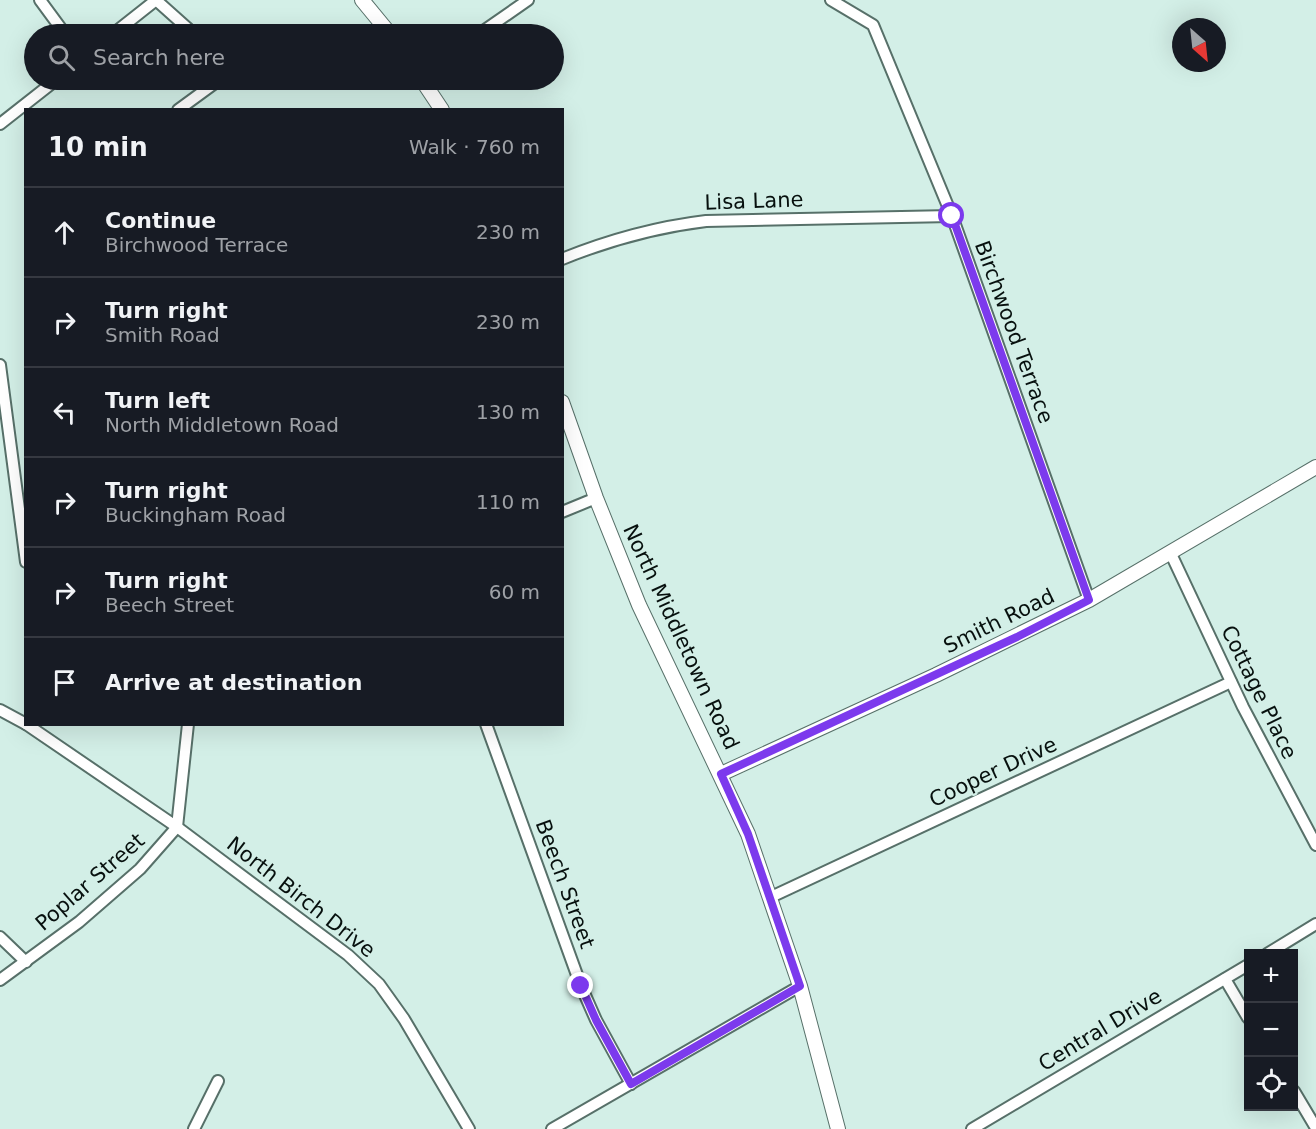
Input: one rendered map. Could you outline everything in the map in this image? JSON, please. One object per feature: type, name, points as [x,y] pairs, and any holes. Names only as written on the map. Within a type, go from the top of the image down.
[{"type":"street","points":[[40,0],[58,24]]},
{"type":"street","points":[[126,24],[156,0],[183,24]]},
{"type":"street","points":[[362,0],[382,24]]},
{"type":"street","points":[[493,24],[528,0]]},
{"type":"street","name":"Birchwood Terrace","points":[[831,0],[873,25],[952,216],[1089,600]]},
{"type":"street","points":[[0,124],[43,90]]},
{"type":"street","points":[[181,108],[205,90]]},
{"type":"street","points":[[429,90],[441,108]]},
{"type":"street","name":"Lisa Lane","points":[[564,258],[624,236],[696,222],[952,216]]},
{"type":"street","points":[[0,365],[24,547]]},
{"type":"street","name":"North Middletown Road","points":[[564,408],[596,498],[639,605],[748,834],[800,986],[838,1129]]},
{"type":"street","name":"Smith Road","points":[[721,774],[1017,637],[1089,600],[1316,467]]},
{"type":"street","points":[[564,511],[596,498]]},
{"type":"street","name":"Cottage Place","points":[[1171,554],[1231,682],[1316,845]]},
{"type":"street","name":"Cooper Drive","points":[[771,897],[1231,682]]},
{"type":"street","name":"North Birch Drive","points":[[0,710],[24,723]]},
{"type":"street","points":[[177,827],[188,726]]},
{"type":"street","name":"Beech Street","points":[[487,726],[581,986],[609,1046],[631,1084]]},
{"type":"street","name":"North Birch Drive","points":[[43,729],[348,955],[379,984],[411,1029],[469,1129]]},
{"type":"street","name":"Poplar Street","points":[[0,980],[79,922],[140,869],[177,827]]},
{"type":"street","points":[[1275,949],[1316,924]]},
{"type":"street","points":[[0,937],[26,962]]},
{"type":"street","name":"Central Drive","points":[[972,1129],[1244,967]]},
{"type":"street","points":[[1224,979],[1244,1012]]},
{"type":"street","points":[[552,1129],[800,986]]},
{"type":"street","points":[[194,1129],[218,1081]]},
{"type":"street","points":[[1298,1099],[1316,1128]]},
{"type":"route","points":[[581,986],[596,1020],[631,1084],[800,986],[748,834],[721,774],[1017,637],[1089,600],[952,216]]}]
